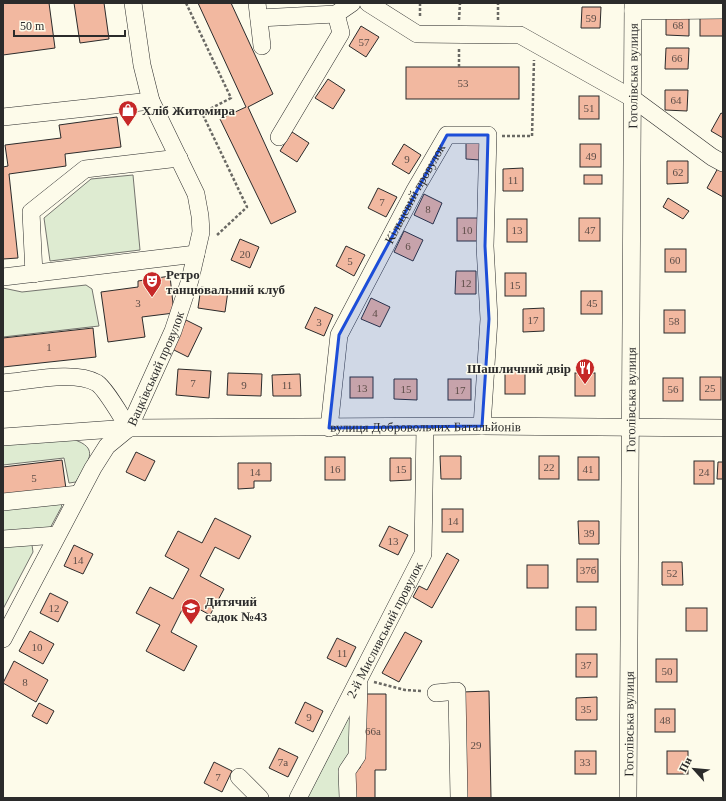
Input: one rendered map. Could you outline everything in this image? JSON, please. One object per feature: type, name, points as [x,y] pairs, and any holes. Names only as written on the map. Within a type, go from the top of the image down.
[{"type":"street","name":"Вацківський провулок","points":[[3,639],[79,494],[107,446],[129,428],[173,331],[185,297],[196,254],[200,232],[200,216],[196,194],[180,158],[151,101],[142,65],[133,3]]},
{"type":"street","points":[[262,46],[258,10],[336,14],[352,3]]},
{"type":"street","points":[[368,3],[417,34],[520,35],[632,98],[712,157],[723,163]]},
{"type":"street","points":[[633,7],[723,10]]},
{"type":"street","name":"Гоголівська вулиця","points":[[628,798],[633,7]]},
{"type":"street","points":[[279,137],[341,33],[336,14]]},
{"type":"street","points":[[3,117],[151,101]]},
{"type":"street","name":"Кільцевий провулок","points":[[329,428],[339,335],[415,190],[447,135],[488,135]]},
{"type":"street","points":[[482,426],[489,319],[485,246],[488,135]]},
{"type":"street","points":[[34,274],[31,212],[85,169],[180,158]]},
{"type":"street","points":[[3,277],[196,254]]},
{"type":"street","points":[[3,383],[74,377],[88,380],[98,384],[129,428]]},
{"type":"street","name":"2-й Мисливський провулок","points":[[298,798],[423,554],[425,426]]},
{"type":"street","name":"вулиця Добровольчих Батальйонів","points":[[3,437],[129,428],[482,426],[723,428]]},
{"type":"street","points":[[3,502],[79,494]]},
{"type":"street","points":[[3,539],[57,535]]},
{"type":"street","points":[[348,798],[347,772],[357,756],[359,678]]},
{"type":"street","points":[[436,693],[457,691],[459,798]]},
{"type":"street","points":[[239,777],[260,798]]},
{"type":"path","points":[[186,3],[231,98],[202,113],[247,207],[196,254]]},
{"type":"path","points":[[488,135],[532,136],[534,61],[540,46]]},
{"type":"path","points":[[359,678],[406,690],[436,693]]},
{"type":"highlighted area","points":[[447,135],[488,135],[485,246],[489,319],[482,426],[329,428],[339,335]]},
{"type":"green space","points":[[133,175],[140,250],[50,261],[44,218],[91,179]]},
{"type":"green space","points":[[86,285],[92,289],[99,326],[3,337],[3,288],[22,292]]},
{"type":"green space","points":[[72,439],[87,447],[89,451],[87,462],[76,482],[69,483],[64,458],[3,465],[3,445]]},
{"type":"green space","points":[[60,504],[62,506],[48,532],[3,535],[3,507]]},
{"type":"green space","points":[[3,543],[32,545],[33,552],[3,609]]},
{"type":"green space","points":[[348,712],[355,713],[343,798],[304,798]]},
{"type":"building","points":[[3,3],[49,3],[55,48],[3,55]]},
{"type":"building","points":[[74,3],[104,3],[109,39],[80,43]]},
{"type":"building","points":[[198,3],[231,3],[273,94],[248,107],[296,212],[271,224],[220,119],[246,107]]},
{"type":"building","points":[[582,7],[601,7],[600,28],[581,28]]},
{"type":"building","points":[[666,15],[689,15],[689,36],[666,35]]},
{"type":"building","points":[[700,15],[723,15],[723,36],[700,36]]},
{"type":"building","points":[[361,26],[379,37],[366,57],[349,46]]},
{"type":"building","points":[[666,48],[689,48],[688,69],[665,69]]},
{"type":"building","points":[[406,67],[519,67],[519,99],[406,99]]},
{"type":"building","points":[[328,79],[345,90],[333,109],[315,98]]},
{"type":"building","points":[[665,90],[688,90],[687,111],[665,110]]},
{"type":"building","points":[[579,96],[599,96],[599,119],[579,119]]},
{"type":"building","points":[[721,113],[723,114],[723,138],[711,131]]},
{"type":"building","points":[[117,117],[121,147],[65,154],[66,166],[9,174],[18,258],[3,259],[3,167],[8,166],[5,145],[61,138],[59,125]]},
{"type":"building","points":[[292,132],[309,143],[297,162],[280,151]]},
{"type":"building","points":[[466,140],[480,140],[480,160],[466,159]]},
{"type":"building","points":[[404,144],[421,155],[409,174],[392,164]]},
{"type":"building","points":[[580,144],[601,144],[601,167],[580,167]]},
{"type":"building","points":[[667,161],[688,161],[688,183],[667,184]]},
{"type":"building","points":[[523,168],[523,191],[503,191],[503,169]]},
{"type":"building","points":[[718,168],[723,171],[723,197],[707,188]]},
{"type":"building","points":[[584,175],[602,175],[602,184],[584,184]]},
{"type":"building","points":[[378,188],[397,197],[386,217],[368,208]]},
{"type":"building","points":[[424,194],[442,203],[433,224],[414,215]]},
{"type":"building","points":[[668,198],[689,211],[683,219],[663,207]]},
{"type":"building","points":[[457,218],[478,218],[478,241],[457,241]]},
{"type":"building","points":[[579,218],[600,218],[600,241],[579,241]]},
{"type":"building","points":[[507,219],[527,219],[527,242],[507,242]]},
{"type":"building","points":[[404,231],[423,240],[413,261],[394,252]]},
{"type":"building","points":[[240,239],[259,247],[250,268],[231,260]]},
{"type":"building","points":[[346,246],[365,255],[354,276],[336,266]]},
{"type":"building","points":[[665,249],[686,249],[686,272],[665,272]]},
{"type":"building","points":[[456,271],[476,271],[476,294],[455,294]]},
{"type":"building","points":[[505,273],[526,273],[526,296],[505,296]]},
{"type":"building","points":[[170,276],[174,313],[142,317],[145,337],[108,342],[101,292],[138,287],[138,281]]},
{"type":"building","points":[[201,287],[228,291],[225,312],[198,308]]},
{"type":"building","points":[[581,291],[602,291],[602,314],[581,314]]},
{"type":"building","points":[[371,298],[390,307],[380,327],[361,319]]},
{"type":"building","points":[[315,307],[333,315],[324,336],[305,328]]},
{"type":"building","points":[[544,308],[544,331],[523,332],[523,309]]},
{"type":"building","points":[[664,310],[685,310],[685,333],[664,333]]},
{"type":"building","points":[[186,320],[202,328],[188,357],[172,349]]},
{"type":"building","points":[[93,328],[96,357],[3,367],[3,338]]},
{"type":"building","points":[[178,369],[211,371],[209,398],[176,395]]},
{"type":"building","points":[[505,371],[525,371],[525,394],[505,394]]},
{"type":"building","points":[[228,373],[262,374],[261,396],[227,395]]},
{"type":"building","name":"Шашличний двір","points":[[575,373],[595,373],[595,396],[575,396]]},
{"type":"building","points":[[300,374],[301,396],[273,396],[272,375]]},
{"type":"building","points":[[350,377],[373,377],[373,398],[350,398]]},
{"type":"building","points":[[700,377],[721,377],[721,400],[700,400]]},
{"type":"building","points":[[663,378],[683,378],[683,401],[663,401]]},
{"type":"building","points":[[394,379],[417,379],[417,400],[394,399]]},
{"type":"building","points":[[448,379],[471,379],[471,400],[448,400]]},
{"type":"building","points":[[136,452],[155,461],[145,481],[126,472]]},
{"type":"building","points":[[440,456],[461,456],[461,479],[441,479]]},
{"type":"building","points":[[539,456],[559,456],[559,479],[539,479]]},
{"type":"building","points":[[325,457],[345,457],[345,480],[325,480]]},
{"type":"building","points":[[578,457],[599,457],[599,480],[578,480]]},
{"type":"building","points":[[390,458],[411,458],[411,480],[390,481]]},
{"type":"building","points":[[62,460],[66,489],[3,496],[3,467]]},
{"type":"building","points":[[694,461],[714,461],[714,484],[694,484]]},
{"type":"building","points":[[718,462],[723,462],[723,479],[717,479]]},
{"type":"building","points":[[238,463],[271,463],[271,481],[254,481],[254,488],[238,489]]},
{"type":"building","points":[[442,509],[463,509],[463,532],[442,532]]},
{"type":"building","name":"Дитячий садок №43","points":[[215,518],[251,536],[239,559],[215,547],[200,576],[224,589],[210,615],[186,602],[171,632],[197,646],[184,671],[146,651],[160,625],[136,613],[150,587],[173,599],[189,569],[165,556],[178,531],[202,543]]},
{"type":"building","points":[[578,521],[599,521],[599,544],[579,544]]},
{"type":"building","points":[[389,526],[408,535],[398,555],[379,546]]},
{"type":"building","points":[[74,545],[93,554],[83,574],[64,566]]},
{"type":"building","points":[[447,553],[459,560],[432,608],[413,597],[419,586],[427,590]]},
{"type":"building","points":[[577,559],[598,559],[598,582],[577,582]]},
{"type":"building","points":[[662,562],[682,562],[683,585],[662,585]]},
{"type":"building","points":[[527,565],[548,565],[548,588],[527,588]]},
{"type":"building","points":[[50,593],[68,602],[58,622],[40,613]]},
{"type":"building","points":[[576,607],[596,607],[596,630],[576,630]]},
{"type":"building","points":[[686,608],[707,608],[707,631],[686,631]]},
{"type":"building","points":[[30,631],[54,644],[43,664],[19,651]]},
{"type":"building","points":[[405,632],[422,641],[399,682],[382,673]]},
{"type":"building","points":[[337,638],[356,647],[346,667],[327,658]]},
{"type":"building","points":[[576,654],[597,654],[597,677],[576,677]]},
{"type":"building","points":[[656,659],[677,659],[677,682],[656,682]]},
{"type":"building","points":[[14,661],[48,680],[36,702],[3,683]]},
{"type":"building","points":[[489,691],[491,798],[463,798],[462,692]]},
{"type":"building","points":[[359,694],[386,694],[386,770],[375,770],[375,798],[350,798],[349,768],[360,768]]},
{"type":"building","points":[[597,697],[597,720],[576,720],[576,698]]},
{"type":"building","points":[[305,702],[323,711],[313,732],[295,723]]},
{"type":"building","points":[[39,703],[54,711],[47,724],[32,716]]},
{"type":"building","points":[[655,709],[675,709],[675,732],[655,732]]},
{"type":"building","points":[[279,748],[298,757],[288,777],[269,768]]},
{"type":"building","points":[[575,751],[596,751],[596,774],[575,774]]},
{"type":"building","points":[[667,751],[688,751],[688,774],[667,774]]},
{"type":"building","points":[[214,762],[232,771],[222,792],[204,783]]},
{"type":"place","name":"Хліб Житомира","points":[[128,127]]},
{"type":"place","name":"Ретро танцювальний клуб","points":[[152,298]]},
{"type":"place","name":"Шашличний двір","points":[[585,385]]},
{"type":"place","name":"Дитячий садок №43","points":[[191,625]]}]
